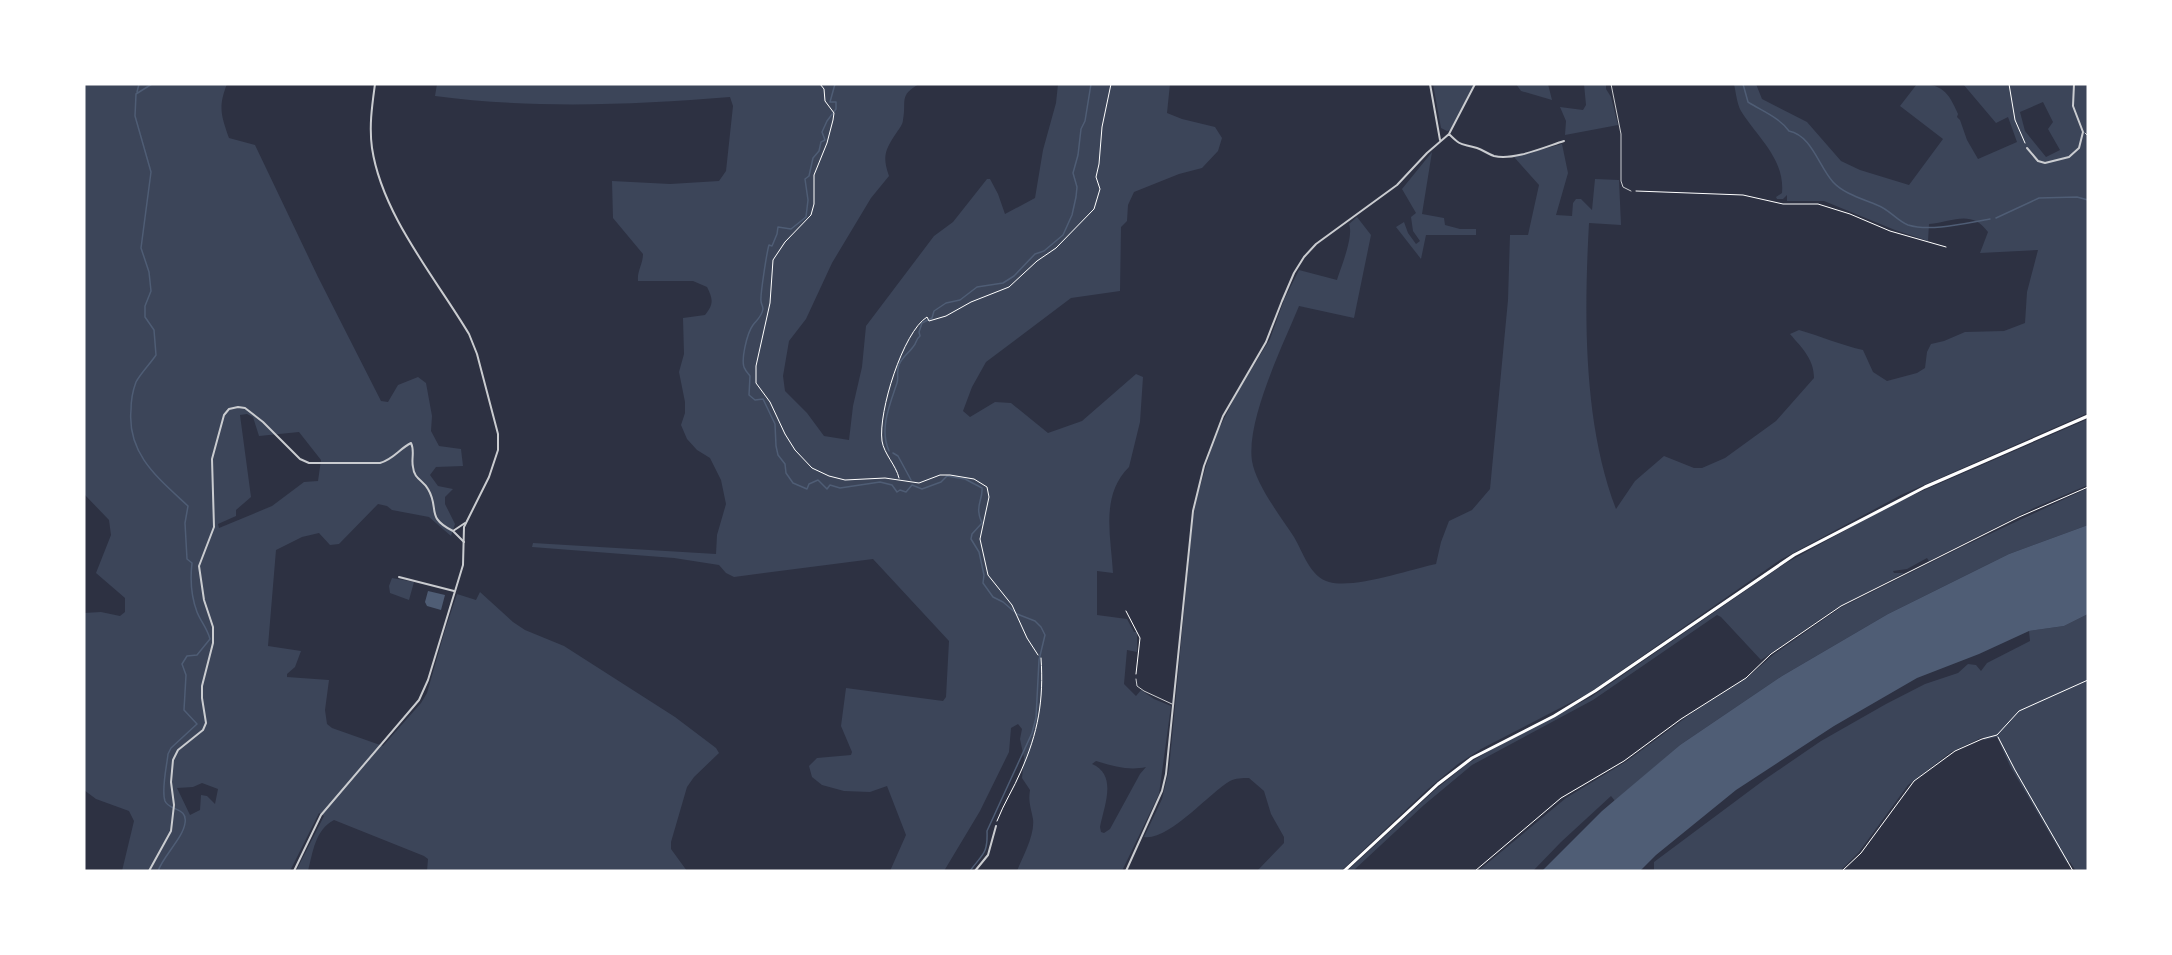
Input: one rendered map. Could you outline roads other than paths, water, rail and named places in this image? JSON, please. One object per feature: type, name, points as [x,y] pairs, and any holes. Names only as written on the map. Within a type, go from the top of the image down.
[{"type":"main road","points":[[1344,871],[1438,784],[1463,764],[1595,692],[1794,555],[1924,487],[2088,416]]},
{"type":"street","points":[[294,871],[321,815],[419,700],[428,680],[463,565],[466,523],[495,462],[498,450],[498,434],[480,363],[469,334],[393,211],[382,185],[373,151],[371,132],[375,84]]},
{"type":"street","points":[[1430,84],[1440,140]]},
{"type":"street","points":[[1126,871],[1162,791],[1166,774],[1191,525],[1199,483],[1223,416],[1266,342],[1281,301],[1304,257],[1316,244],[1397,185],[1440,140],[1449,134],[1475,84]]},
{"type":"street","points":[[2027,148],[2038,160],[2045,163],[2060,160],[2075,153],[2081,143],[2083,132],[2073,106],[2074,84]]},
{"type":"street","points":[[1449,134],[1457,144],[1477,148],[1495,156],[1520,154],[1564,141]]},
{"type":"street","points":[[150,871],[169,837],[174,805],[171,782],[173,760],[178,750],[203,730],[206,723],[202,686],[213,643],[213,627],[204,600],[199,566],[215,520],[211,479],[213,451],[224,415],[229,409],[238,407],[251,413],[292,452],[309,463],[380,463],[390,460],[411,443],[415,477],[426,486],[430,494],[432,511],[436,519],[465,543]]},
{"type":"street","points":[[453,531],[466,523]]},
{"type":"street","points":[[458,536],[464,531]]},
{"type":"street","points":[[399,577],[454,591]]},
{"type":"street","points":[[975,871],[988,855],[996,826]]},
{"type":"lane","points":[[1611,84],[1621,134],[1621,181],[1623,187],[1631,191]]},
{"type":"lane","points":[[2083,132],[2088,136]]},
{"type":"lane","points":[[1136,679],[1137,686],[1144,692],[1173,704]]},
{"type":"waterway","points":[[137,92],[139,84]]},
{"type":"waterway","points":[[152,84],[136,94],[135,116],[151,172],[141,248],[149,272],[151,291],[145,306],[145,317],[154,330],[156,355],[136,382],[131,403],[131,426],[139,452],[147,464],[188,506],[185,523],[187,559],[192,563],[192,594],[197,612],[210,639],[197,655],[187,656],[182,664],[186,675],[184,710],[197,724],[171,748],[168,754],[164,784],[165,801],[184,814],[185,823],[181,835],[158,871]]},
{"type":"waterway","points":[[835,84],[830,102],[836,102],[836,109],[822,132],[825,140],[821,142],[819,151],[813,158],[809,176],[805,179],[808,200],[806,217],[791,229],[778,227],[772,246],[769,245],[762,291],[763,309],[749,334],[744,354],[745,370],[750,376],[749,395],[755,400],[763,399],[775,424],[778,455],[785,464],[786,473],[793,483],[807,489],[809,484],[818,480],[827,489],[830,485],[840,488],[880,482],[892,485],[897,492],[900,490],[906,492],[912,485],[922,489],[941,482],[947,476],[965,479],[982,488],[979,504],[979,516],[982,523],[972,534],[971,539],[979,552],[984,575],[983,583],[993,597],[1017,614],[1035,621],[1045,635],[1039,660],[1036,718],[1032,733],[987,831],[985,850],[970,871]]},
{"type":"waterway","points":[[889,451],[885,425],[898,381],[898,367],[920,336],[922,323],[932,318],[934,311],[946,303],[960,300],[977,287],[1003,283],[1014,276],[1035,254],[1044,251],[1063,235],[1072,215],[1076,197],[1077,187],[1073,173],[1091,84]]},
{"type":"waterway","points":[[1743,84],[1748,102],[1776,118],[1789,131],[1803,139],[1833,182],[1848,193],[1881,207],[1908,225],[1917,227],[1949,226],[1990,219]]},
{"type":"waterway","points":[[1996,218],[2039,198],[2077,197],[2088,200]]},
{"type":"waterway","points":[[893,453],[898,456],[911,480]]}]
